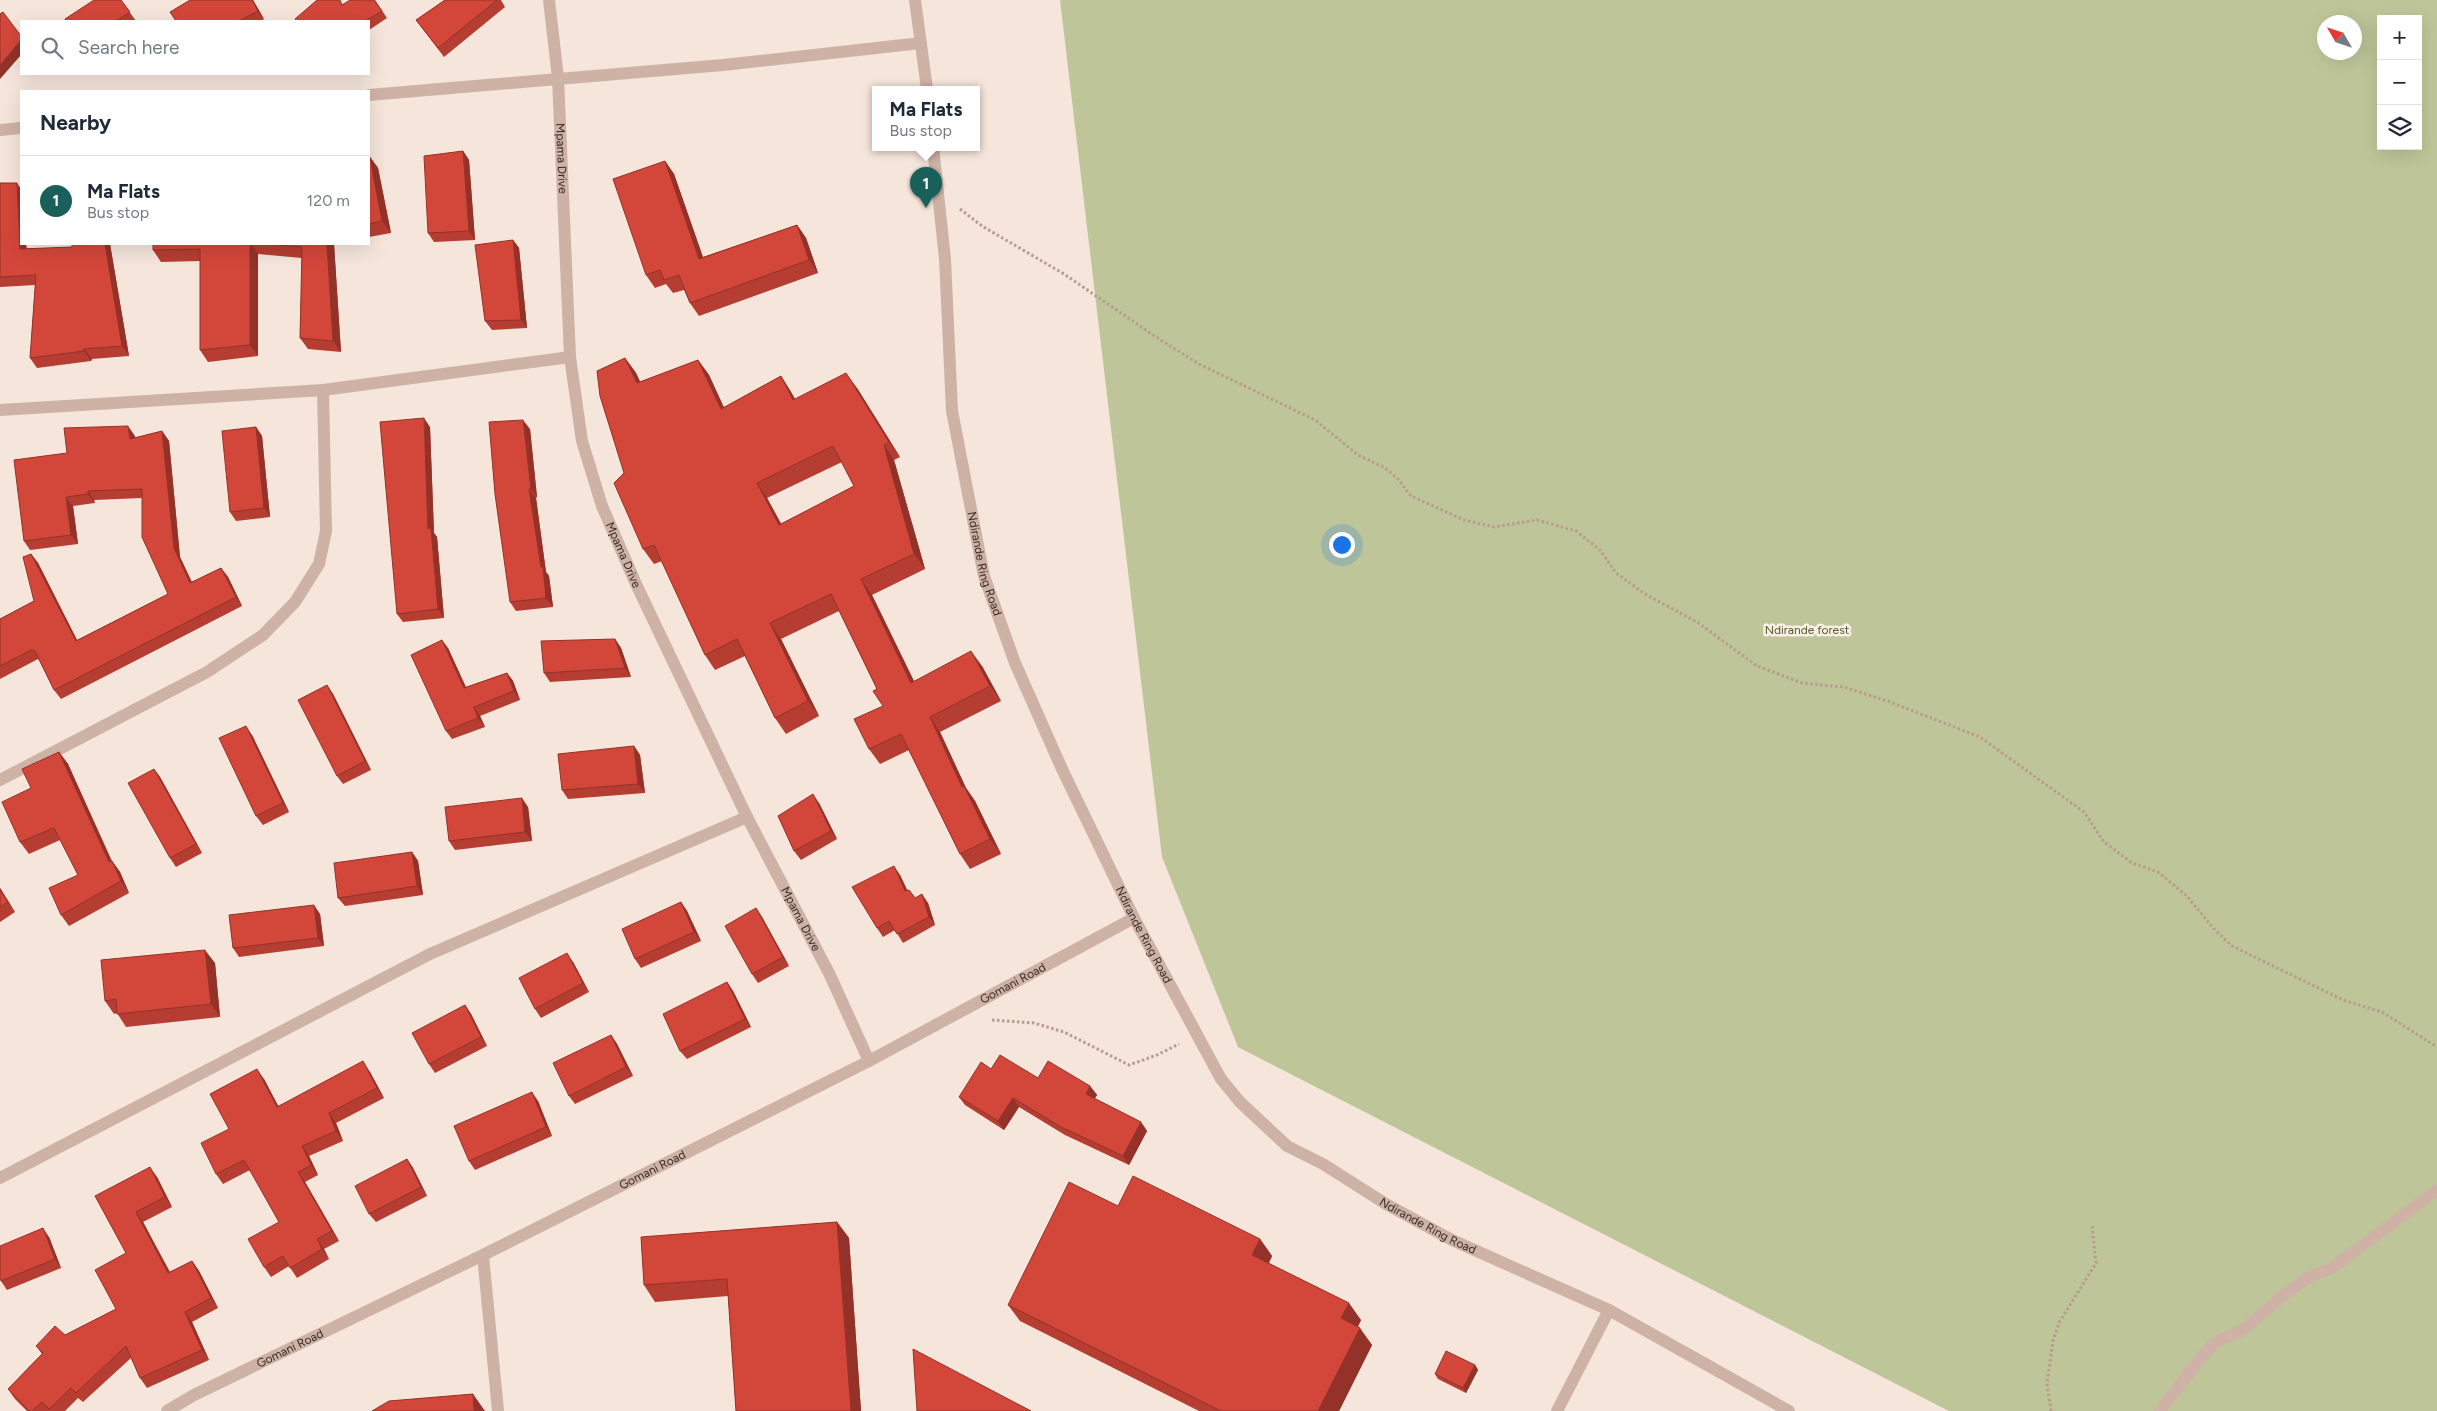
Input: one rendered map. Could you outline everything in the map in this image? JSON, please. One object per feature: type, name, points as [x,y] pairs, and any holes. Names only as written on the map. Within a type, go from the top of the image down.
[{"type":"street","name":"Mpama Drive","points":[[549,0],[558,78],[570,357],[582,441],[602,506],[636,584],[747,817],[829,973],[869,1061]]},
{"type":"street","points":[[915,0],[927,86]]},
{"type":"street","points":[[370,95],[723,65],[921,43]]},
{"type":"street","points":[[0,130],[20,128]]},
{"type":"street","name":"Ndirande Ring Road","points":[[933,151],[945,258],[952,411],[984,576],[1015,663],[1035,710],[1134,918],[1221,1079],[1240,1102],[1287,1146],[1452,1240],[1609,1310],[1789,1411]]},
{"type":"street","points":[[0,410],[323,390],[570,357]]},
{"type":"street","points":[[0,780],[207,672],[263,634],[295,602],[319,564],[326,531],[323,390]]},
{"type":"street","points":[[0,1178],[430,954],[747,817]]},
{"type":"street","name":"Gomani Road","points":[[168,1411],[194,1395],[483,1255],[869,1061],[1134,918]]},
{"type":"street","points":[[2160,1411],[2202,1356],[2216,1342],[2243,1330],[2286,1292],[2309,1277],[2332,1268],[2437,1190]]},
{"type":"street","points":[[483,1255],[498,1411]]},
{"type":"street","points":[[1557,1411],[1609,1310]]},
{"type":"path","points":[[938,192],[982,226],[1064,274],[1169,346],[1199,364],[1315,420],[1358,455],[1385,468],[1397,478],[1411,496],[1464,520],[1494,528],[1537,520],[1576,531],[1600,550],[1616,573],[1644,594],[1697,622],[1757,666],[1802,683],[1844,687],[1863,693],[1980,737],[2084,812],[2104,842],[2132,863],[2158,872],[2187,896],[2213,928],[2232,946],[2343,1000],[2382,1012],[2437,1047]]},
{"type":"path","points":[[988,1019],[1034,1023],[1064,1032],[1129,1065],[1157,1056],[1197,1034]]},
{"type":"path","points":[[2051,1411],[2047,1384],[2052,1340],[2060,1321],[2096,1262],[2092,1225]]},
{"type":"green space","name":"Ndirande forest","points":[[1060,0],[2437,0],[2437,1411],[1949,1411],[1238,1047],[1162,857]]},
{"type":"building","points":[[94,0],[121,0],[130,12],[118,20],[65,19]]},
{"type":"building","points":[[190,0],[252,0],[258,11],[241,20],[175,20],[170,12]]},
{"type":"building","points":[[317,0],[340,0],[342,5],[350,0],[374,0],[382,11],[367,20],[295,19]]},
{"type":"building","points":[[445,0],[497,0],[438,48],[416,20]]},
{"type":"building","points":[[3,12],[20,35],[20,41],[0,65],[0,14]]},
{"type":"building","points":[[463,151],[469,231],[428,233],[424,156]]},
{"type":"building","points":[[370,157],[382,221],[370,224]]},
{"type":"building","points":[[665,161],[699,259],[797,225],[809,260],[690,303],[679,275],[664,280],[660,270],[646,275],[613,179]]},
{"type":"building","points":[[0,183],[17,183],[20,249],[72,247],[72,245],[105,245],[122,346],[84,349],[84,351],[30,358],[36,275],[0,277]]},
{"type":"building","points":[[513,240],[521,320],[485,321],[475,245]]},
{"type":"building","points":[[153,245],[250,245],[250,345],[200,350],[200,249],[153,250]]},
{"type":"building","points":[[278,245],[327,245],[333,341],[300,338],[302,247]]},
{"type":"building","points":[[625,358],[637,383],[698,360],[721,409],[781,376],[793,400],[846,373],[889,442],[884,445],[914,554],[861,579],[911,683],[971,651],[990,686],[930,717],[962,787],[964,786],[990,839],[960,854],[901,734],[869,749],[854,719],[883,706],[873,691],[877,689],[831,594],[770,623],[808,701],[775,718],[737,639],[705,655],[654,545],[643,549],[614,483],[624,473],[600,396],[597,371]],"holes":[[[833,446],[854,486],[779,525],[757,483]]]},
{"type":"building","points":[[424,418],[428,529],[431,528],[438,609],[397,614],[380,422]]},
{"type":"building","points":[[523,420],[531,489],[529,489],[541,567],[543,567],[546,598],[510,602],[495,494],[489,422]]},
{"type":"building","points":[[128,426],[130,439],[162,431],[174,548],[190,583],[221,568],[236,597],[54,690],[35,651],[31,650],[0,666],[0,619],[34,601],[23,557],[31,554],[76,641],[168,594],[142,537],[142,489],[88,491],[88,494],[66,497],[71,535],[24,541],[14,460],[67,453],[64,428]]},
{"type":"building","points":[[256,427],[264,508],[230,512],[222,431]]},
{"type":"building","points":[[615,639],[625,668],[544,673],[541,641]]},
{"type":"building","points":[[442,640],[464,688],[507,673],[514,691],[474,707],[478,718],[446,731],[411,655]]},
{"type":"building","points":[[327,685],[365,761],[337,776],[298,700]]},
{"type":"building","points":[[246,726],[283,803],[256,816],[219,738]]},
{"type":"building","points":[[634,746],[638,784],[562,790],[558,754]]},
{"type":"building","points":[[59,752],[109,862],[112,861],[121,881],[61,915],[49,888],[78,875],[54,828],[20,842],[2,802],[31,788],[22,769]]},
{"type":"building","points":[[154,769],[196,844],[170,858],[128,783]]},
{"type":"building","points":[[813,794],[831,831],[794,851],[778,816]]},
{"type":"building","points":[[522,798],[525,832],[449,841],[445,807]]},
{"type":"building","points":[[412,852],[417,886],[338,898],[334,863]]},
{"type":"building","points":[[894,866],[905,891],[909,890],[915,898],[922,894],[929,917],[897,934],[889,921],[877,928],[852,887]]},
{"type":"building","points":[[0,890],[8,902],[0,907]]},
{"type":"building","points":[[681,902],[694,932],[635,959],[622,929]]},
{"type":"building","points":[[314,905],[318,938],[233,948],[229,915]]},
{"type":"building","points":[[756,908],[783,957],[752,974],[725,926]]},
{"type":"building","points":[[205,950],[211,1004],[117,1014],[116,999],[105,1001],[101,960]]},
{"type":"building","points":[[567,953],[583,983],[535,1009],[519,978]]},
{"type":"building","points":[[727,982],[745,1019],[680,1051],[663,1014]]},
{"type":"building","points":[[465,1005],[481,1037],[429,1064],[412,1033]]},
{"type":"building","points":[[611,1035],[626,1067],[569,1096],[553,1063]]},
{"type":"building","points":[[1000,1055],[1038,1078],[1048,1061],[1090,1086],[1086,1094],[1141,1122],[1123,1156],[1059,1126],[1013,1098],[998,1121],[959,1097],[981,1062],[991,1069]]},
{"type":"building","points":[[363,1061],[377,1088],[329,1113],[336,1131],[302,1146],[311,1165],[298,1172],[332,1231],[317,1239],[322,1249],[290,1268],[283,1256],[264,1267],[248,1239],[279,1222],[244,1160],[216,1174],[201,1143],[229,1129],[210,1094],[257,1069],[277,1107]]},
{"type":"building","points":[[532,1092],[546,1127],[469,1161],[454,1126]]},
{"type":"building","points":[[407,1159],[421,1187],[369,1214],[355,1186]]},
{"type":"building","points":[[150,1167],[165,1197],[136,1212],[168,1273],[192,1261],[211,1298],[185,1312],[202,1350],[140,1378],[126,1346],[76,1393],[71,1388],[49,1409],[42,1402],[32,1411],[29,1411],[8,1389],[43,1353],[36,1346],[55,1326],[65,1335],[116,1309],[95,1270],[126,1253],[95,1196]]},
{"type":"building","points":[[1133,1176],[1260,1239],[1252,1255],[1349,1303],[1341,1318],[1360,1328],[1318,1411],[1221,1411],[1008,1305],[1069,1182],[1118,1206]]},
{"type":"building","points":[[837,1222],[851,1411],[736,1411],[727,1279],[644,1285],[641,1237]]},
{"type":"building","points":[[43,1228],[55,1259],[1,1281],[0,1246]]},
{"type":"building","points":[[913,1349],[1031,1411],[917,1411]]},
{"type":"building","points":[[1446,1351],[1475,1365],[1463,1388],[1435,1374]]},
{"type":"building","points":[[473,1394],[474,1411],[372,1411],[389,1401]]},
{"type":"place","name":"Ma Flats","points":[[926,208]]}]
